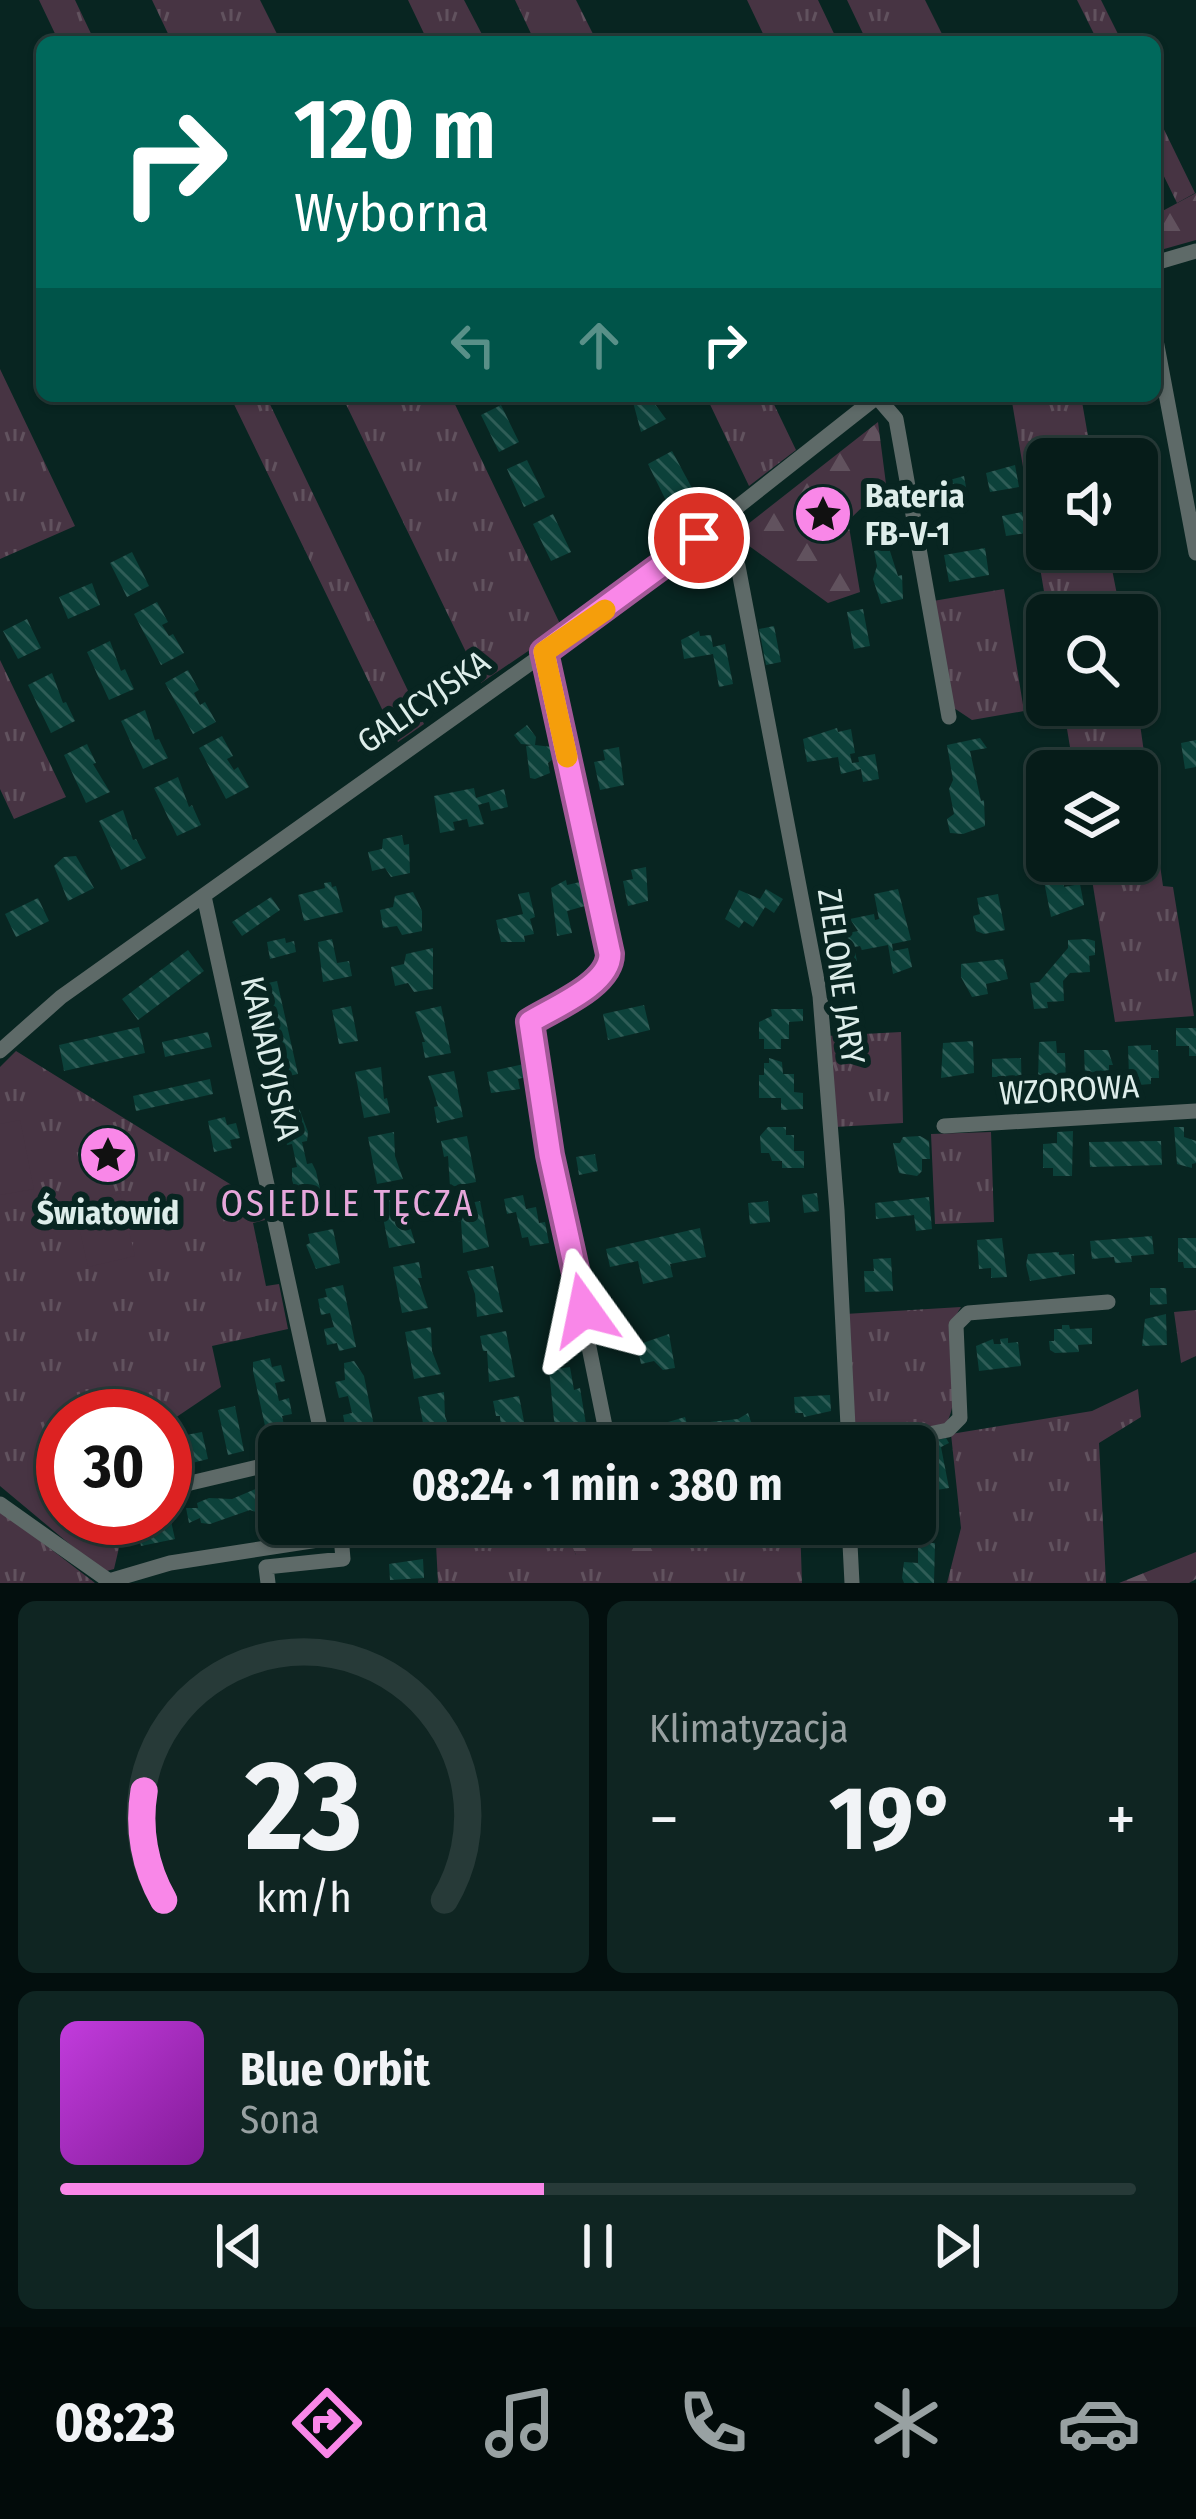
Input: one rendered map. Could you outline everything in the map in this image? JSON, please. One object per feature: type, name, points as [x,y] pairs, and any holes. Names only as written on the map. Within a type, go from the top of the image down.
[{"type":"street","points":[[1161,261],[1196,250]]},
{"type":"street","points":[[1161,367],[1196,553]]},
{"type":"street","name":"GALICYJSKA","points":[[0,1051],[61,997],[544,652],[718,523],[869,402]]},
{"type":"street","points":[[882,402],[896,419],[949,717]]},
{"type":"street","name":"ZIELONE JARY","points":[[718,523],[738,566],[820,996],[848,1425]]},
{"type":"street","points":[[544,652],[611,963],[599,978],[530,1022],[550,1155],[605,1425]]},
{"type":"street","name":"KANADYJSKA","points":[[204,896],[319,1425]]},
{"type":"street","name":"WZOROWA","points":[[944,1126],[1196,1111]]},
{"type":"street","points":[[936,1433],[949,1430],[960,1418],[956,1325],[968,1313],[1108,1302]]},
{"type":"street","points":[[192,1483],[258,1467]]},
{"type":"street","points":[[0,1504],[109,1581],[170,1563],[286,1545]]},
{"type":"street","points":[[268,1583],[266,1567],[343,1558],[342,1545]]},
{"type":"street","points":[[850,1545],[852,1583]]},
{"type":"green space","points":[[39,0],[75,0],[92,36],[56,36]]},
{"type":"green space","points":[[152,0],[260,0],[278,36],[169,36]]},
{"type":"green space","points":[[408,0],[464,0],[483,36],[425,36]]},
{"type":"green space","points":[[515,0],[576,0],[594,36],[532,36]]},
{"type":"green space","points":[[747,0],[818,0],[835,36],[764,36]]},
{"type":"green space","points":[[847,0],[925,0],[943,36],[864,36]]},
{"type":"green space","points":[[1077,0],[1101,0],[1119,36],[1095,36]]},
{"type":"green space","points":[[1161,123],[1195,193],[1177,203],[1161,170]]},
{"type":"green space","points":[[1196,193],[1196,240],[1161,250],[1161,212]]},
{"type":"green space","points":[[0,369],[75,526],[0,559]]},
{"type":"green space","points":[[233,402],[269,402],[424,724],[398,742]]},
{"type":"green space","points":[[345,402],[454,402],[562,628],[481,683]]},
{"type":"green space","points":[[709,402],[773,402],[796,450],[749,486]]},
{"type":"green space","points":[[1012,402],[1082,402],[1088,438],[1026,438],[1026,485]]},
{"type":"green space","points":[[878,422],[886,484],[848,521],[860,592],[828,603],[734,535]]},
{"type":"green space","points":[[1040,570],[1112,570],[1117,594],[1044,594]]},
{"type":"green space","points":[[1004,589],[1024,711],[972,720],[951,706],[933,601]]},
{"type":"green space","points":[[0,660],[66,797],[14,819],[0,789]]},
{"type":"green space","points":[[1066,726],[1140,726],[1144,750],[1070,750]]},
{"type":"green space","points":[[1158,851],[1163,886],[1173,887],[1194,1016],[1115,1022],[1092,882],[1158,882]]},
{"type":"green space","points":[[901,1032],[903,1123],[835,1127],[826,1036]]},
{"type":"green space","points":[[16,1051],[246,1194],[258,1193],[265,1220],[253,1223],[266,1286],[279,1284],[288,1329],[212,1346],[221,1387],[192,1407],[192,1389],[36,1389],[36,1516],[0,1486],[0,1067]]},
{"type":"green space","points":[[20,1120],[34,1189],[0,1195],[0,1124]]},
{"type":"green space","points":[[991,1132],[994,1222],[935,1224],[931,1134]]},
{"type":"green space","points":[[120,1193],[135,1256],[88,1267],[74,1204]]},
{"type":"green space","points":[[961,1307],[952,1336],[951,1413],[944,1427],[851,1425],[845,1314]]},
{"type":"green space","points":[[1196,1310],[1196,1356],[1181,1363],[1174,1312]]},
{"type":"green space","points":[[1138,1389],[1141,1417],[1099,1443],[1106,1583],[947,1583],[961,1528],[951,1434],[1092,1411]]},
{"type":"green space","points":[[0,1510],[36,1538],[36,1545],[46,1545],[95,1583],[0,1583]]},
{"type":"green space","points":[[71,1545],[120,1545],[114,1569],[103,1572]]},
{"type":"green space","points":[[436,1545],[572,1545],[576,1555],[630,1545],[801,1545],[802,1583],[438,1583]]},
{"type":"green space","points":[[572,1545],[671,1545],[668,1559],[631,1575],[618,1554],[576,1555]]},
{"type":"green space","points":[[1196,1552],[1196,1579],[1189,1583],[1119,1583]]},
{"type":"building","points":[[633,402],[653,402],[666,419],[641,432]]},
{"type":"building","points":[[501,405],[519,442],[499,452],[481,415]]},
{"type":"building","points":[[672,451],[699,501],[672,513],[648,464]]},
{"type":"building","points":[[527,460],[545,497],[524,507],[507,469]]},
{"type":"building","points":[[1015,465],[1019,487],[990,492],[986,473]]},
{"type":"building","points":[[964,476],[968,498],[939,503],[935,484]]},
{"type":"building","points":[[1022,512],[1026,533],[1006,536],[1002,516]]},
{"type":"building","points":[[553,514],[571,552],[551,561],[533,524]]},
{"type":"building","points":[[889,548],[898,576],[902,575],[903,599],[881,604],[873,579],[874,551]]},
{"type":"building","points":[[985,548],[989,575],[949,582],[944,555]]},
{"type":"building","points":[[132,552],[149,586],[127,597],[110,563]]},
{"type":"building","points":[[92,583],[100,605],[68,619],[59,597]]},
{"type":"building","points":[[157,602],[168,622],[162,625],[184,653],[161,665],[134,614]]},
{"type":"building","points":[[863,609],[870,646],[854,649],[847,612]]},
{"type":"building","points":[[27,619],[41,648],[18,659],[3,631]]},
{"type":"building","points":[[774,626],[781,662],[766,665],[759,629]]},
{"type":"building","points":[[699,631],[700,636],[711,635],[713,647],[725,644],[733,684],[719,687],[713,654],[684,659],[681,640]]},
{"type":"building","points":[[110,641],[134,689],[109,700],[87,652]]},
{"type":"building","points":[[188,670],[199,690],[194,693],[200,705],[205,702],[216,722],[193,734],[165,683]]},
{"type":"building","points":[[52,673],[75,721],[51,733],[28,685]]},
{"type":"building","points":[[145,710],[155,740],[159,739],[168,758],[143,769],[121,721]]},
{"type":"building","points":[[527,725],[536,737],[535,745],[552,747],[554,758],[548,763],[550,773],[535,779],[530,778],[526,746],[533,745],[521,744],[514,735]]},
{"type":"building","points":[[837,728],[838,732],[851,729],[852,763],[875,754],[879,779],[863,782],[861,769],[841,774],[838,757],[807,762],[803,739]]},
{"type":"building","points":[[222,736],[233,756],[227,759],[234,770],[238,767],[249,787],[226,799],[199,748]]},
{"type":"building","points":[[980,738],[987,748],[970,751],[984,800],[985,826],[950,833],[947,819],[954,814],[949,789],[953,780],[947,745]]},
{"type":"building","points":[[1196,740],[1196,767],[1185,769],[1181,743]]},
{"type":"building","points":[[87,744],[110,792],[86,803],[64,755]]},
{"type":"building","points":[[619,747],[624,785],[600,790],[594,762],[605,760],[603,750]]},
{"type":"building","points":[[178,777],[201,825],[177,836],[154,788]]},
{"type":"building","points":[[474,788],[476,798],[504,789],[508,807],[491,811],[489,802],[478,805],[484,824],[469,827],[467,819],[453,822],[455,830],[440,833],[434,796]]},
{"type":"building","points":[[123,810],[133,840],[146,858],[121,870],[99,821]]},
{"type":"building","points":[[402,835],[404,845],[409,844],[410,873],[391,877],[385,868],[372,871],[368,852],[382,849],[383,839]]},
{"type":"building","points":[[76,856],[94,888],[68,901],[54,866],[64,857]]},
{"type":"building","points":[[646,867],[648,901],[628,906],[623,881],[633,879],[631,870]]},
{"type":"building","points":[[566,880],[567,885],[580,882],[585,906],[567,911],[572,933],[557,936],[551,888]]},
{"type":"building","points":[[331,882],[343,912],[304,921],[298,895]]},
{"type":"building","points":[[1044,882],[1063,882],[1064,887],[1080,884],[1084,905],[1051,917]]},
{"type":"building","points":[[766,889],[783,899],[774,913],[765,907],[753,927],[744,921],[739,928],[725,919],[739,890],[760,899]]},
{"type":"building","points":[[898,889],[911,940],[892,944],[893,951],[908,948],[912,967],[893,974],[888,945],[854,947],[857,961],[842,964],[837,935],[858,931],[850,919],[874,914],[879,919],[874,894]]},
{"type":"building","points":[[413,892],[422,911],[422,931],[402,935],[397,926],[383,928],[380,910],[393,907],[395,896]]},
{"type":"building","points":[[529,892],[534,934],[524,936],[525,942],[501,942],[496,920],[523,914],[518,894]]},
{"type":"building","points":[[998,894],[1005,930],[976,931],[977,898]]},
{"type":"building","points":[[271,897],[280,910],[242,936],[232,922]]},
{"type":"building","points":[[38,898],[49,921],[16,937],[5,914]]},
{"type":"building","points":[[285,938],[286,943],[294,941],[296,952],[270,959],[267,942]]},
{"type":"building","points":[[332,939],[337,963],[349,961],[352,976],[323,982],[318,942]]},
{"type":"building","points":[[1068,940],[1095,941],[1090,972],[1070,973],[1063,981],[1064,1001],[1034,1009],[1030,983],[1039,982],[1068,948]]},
{"type":"building","points":[[433,948],[433,989],[414,992],[408,983],[395,986],[391,967],[404,964],[406,954]]},
{"type":"building","points":[[188,950],[204,971],[138,1020],[122,999]]},
{"type":"building","points":[[1003,959],[1008,979],[986,984],[988,994],[972,997],[961,977],[961,964]]},
{"type":"building","points":[[277,981],[298,1074],[280,1078],[278,1069],[268,1071],[265,1055],[274,1053],[271,1039],[262,1040],[258,1025],[268,1023],[265,1008],[255,1010],[252,994],[261,992],[259,985]]},
{"type":"building","points":[[644,1005],[650,1030],[608,1040],[603,1014]]},
{"type":"building","points":[[351,1006],[358,1041],[339,1044],[332,1010]]},
{"type":"building","points":[[441,1006],[451,1053],[425,1058],[415,1012]]},
{"type":"building","points":[[771,1009],[803,1009],[803,1021],[789,1022],[789,1039],[781,1039],[781,1049],[764,1049],[764,1039],[759,1039],[759,1022],[772,1016]]},
{"type":"building","points":[[139,1027],[145,1053],[64,1071],[59,1045]]},
{"type":"building","points":[[1176,1028],[1196,1028],[1196,1056],[1189,1056],[1189,1046],[1176,1046]]},
{"type":"building","points":[[208,1032],[212,1047],[165,1057],[162,1042]]},
{"type":"building","points":[[973,1041],[974,1073],[941,1078],[943,1043]]},
{"type":"building","points":[[1056,1041],[1057,1053],[1065,1053],[1066,1085],[1038,1081],[1039,1042]]},
{"type":"building","points":[[1151,1045],[1151,1050],[1158,1050],[1159,1078],[1139,1085],[1139,1077],[1129,1077],[1128,1046]]},
{"type":"building","points":[[1084,1050],[1108,1050],[1113,1065],[1109,1065],[1109,1076],[1085,1076]]},
{"type":"building","points":[[769,1058],[782,1062],[783,1074],[794,1074],[794,1092],[803,1093],[803,1109],[781,1110],[781,1098],[759,1098],[759,1075],[764,1075]]},
{"type":"building","points":[[1021,1058],[1022,1095],[1004,1095],[1003,1077],[992,1077],[992,1059]]},
{"type":"building","points":[[524,1064],[526,1077],[518,1079],[520,1089],[491,1093],[487,1072]]},
{"type":"building","points":[[381,1067],[390,1113],[364,1118],[355,1072]]},
{"type":"building","points":[[454,1071],[463,1117],[437,1123],[434,1107],[438,1106],[428,1076]]},
{"type":"building","points":[[210,1079],[213,1094],[136,1111],[133,1096]]},
{"type":"building","points":[[294,1095],[308,1132],[307,1141],[302,1142],[307,1164],[312,1163],[320,1189],[319,1197],[314,1198],[319,1210],[304,1213],[304,1201],[299,1202],[292,1180],[292,1168],[297,1167],[292,1144],[287,1145],[280,1124],[279,1099]]},
{"type":"building","points":[[225,1117],[227,1125],[236,1123],[240,1138],[230,1140],[232,1148],[214,1152],[208,1121]]},
{"type":"building","points":[[768,1127],[786,1127],[786,1135],[794,1135],[794,1151],[804,1151],[804,1168],[782,1168],[782,1161],[761,1153],[760,1136]]},
{"type":"building","points":[[1174,1127],[1184,1127],[1184,1137],[1196,1141],[1192,1168],[1177,1164]]},
{"type":"building","points":[[1073,1131],[1072,1176],[1053,1176],[1053,1168],[1043,1168],[1043,1144],[1057,1143],[1057,1132]]},
{"type":"building","points":[[394,1132],[403,1179],[377,1184],[368,1137]]},
{"type":"building","points":[[467,1136],[476,1182],[450,1187],[448,1156],[444,1157],[441,1141]]},
{"type":"building","points":[[920,1136],[929,1141],[930,1159],[922,1159],[917,1176],[899,1173],[893,1143]]},
{"type":"building","points":[[1161,1141],[1162,1165],[1090,1167],[1089,1142]]},
{"type":"building","points":[[595,1154],[598,1171],[579,1175],[576,1157]]},
{"type":"building","points":[[817,1193],[819,1211],[804,1213],[802,1195]]},
{"type":"building","points":[[523,1195],[526,1209],[536,1207],[539,1223],[545,1222],[549,1243],[530,1246],[528,1237],[522,1238],[516,1212],[507,1214],[504,1199]]},
{"type":"building","points":[[406,1197],[415,1243],[389,1248],[380,1202]]},
{"type":"building","points":[[929,1197],[932,1229],[916,1231],[914,1215],[876,1219],[875,1203]]},
{"type":"building","points":[[480,1201],[489,1247],[463,1253],[461,1221],[457,1222],[454,1206]]},
{"type":"building","points":[[768,1201],[770,1222],[750,1224],[748,1203]]},
{"type":"building","points":[[700,1228],[706,1257],[670,1264],[673,1277],[643,1284],[638,1261],[610,1267],[606,1249]]},
{"type":"building","points":[[333,1229],[340,1263],[316,1269],[306,1245],[308,1234]]},
{"type":"building","points":[[1152,1236],[1154,1254],[1131,1256],[1132,1262],[1115,1263],[1114,1257],[1092,1259],[1090,1241]]},
{"type":"building","points":[[1002,1238],[1007,1277],[991,1278],[991,1268],[979,1269],[977,1240]]},
{"type":"building","points":[[1178,1238],[1196,1238],[1196,1268],[1184,1268],[1178,1262]]},
{"type":"building","points":[[1028,1254],[1074,1254],[1075,1274],[1030,1281]]},
{"type":"building","points":[[891,1258],[893,1291],[865,1292],[864,1271],[874,1271],[873,1259]]},
{"type":"building","points":[[419,1262],[422,1278],[418,1278],[428,1308],[402,1313],[393,1267]]},
{"type":"building","points":[[493,1266],[503,1312],[477,1317],[467,1271]]},
{"type":"building","points":[[343,1285],[356,1347],[339,1351],[337,1343],[327,1345],[324,1329],[334,1327],[330,1313],[321,1315],[318,1299],[327,1297],[325,1289]]},
{"type":"building","points":[[1150,1288],[1166,1288],[1167,1304],[1150,1305]]},
{"type":"building","points":[[1166,1314],[1167,1345],[1142,1346],[1145,1319]]},
{"type":"building","points":[[1062,1325],[1092,1328],[1092,1344],[1078,1345],[1079,1352],[1050,1350],[1054,1329]]},
{"type":"building","points":[[431,1327],[432,1351],[441,1374],[414,1379],[405,1332]]},
{"type":"building","points":[[506,1331],[515,1377],[489,1382],[487,1351],[483,1351],[480,1336]]},
{"type":"building","points":[[669,1334],[675,1368],[663,1370],[654,1361],[641,1364],[637,1345]]},
{"type":"building","points":[[1008,1338],[1008,1343],[1018,1342],[1021,1366],[979,1371],[976,1346],[993,1339],[994,1344],[1001,1344],[1000,1339]]},
{"type":"building","points":[[270,1358],[272,1367],[281,1365],[285,1381],[275,1383],[279,1401],[289,1398],[292,1414],[282,1416],[284,1425],[265,1425],[253,1362]]},
{"type":"building","points":[[354,1361],[364,1376],[374,1425],[345,1425],[343,1415],[352,1413],[348,1396],[339,1398],[335,1382],[345,1380],[344,1363]]},
{"type":"building","points":[[570,1367],[574,1390],[580,1388],[586,1424],[554,1425],[549,1370]]},
{"type":"building","points":[[444,1392],[448,1425],[423,1425],[418,1397]]},
{"type":"building","points":[[830,1395],[831,1411],[804,1417],[795,1413],[794,1397]]},
{"type":"building","points":[[519,1396],[525,1425],[501,1425],[493,1401]]},
{"type":"building","points":[[235,1406],[244,1451],[228,1455],[218,1410]]},
{"type":"building","points":[[748,1413],[752,1425],[710,1425],[710,1422]]},
{"type":"building","points":[[685,1417],[687,1425],[669,1425]]},
{"type":"building","points":[[202,1432],[208,1459],[192,1463],[192,1434]]},
{"type":"building","points":[[946,1438],[949,1443],[941,1447],[949,1488],[936,1490],[936,1440]]},
{"type":"building","points":[[258,1488],[258,1513],[250,1510],[210,1524],[201,1523],[200,1518],[192,1522],[197,1503],[209,1498],[232,1499]]},
{"type":"building","points":[[918,1545],[935,1545],[934,1583],[904,1583],[904,1562],[918,1563]]},
{"type":"building","points":[[423,1559],[424,1578],[390,1580],[389,1564]]},
{"type":"slow traffic","points":[[567,757],[544,652],[605,610]]},
{"type":"place","name":"Bateria FB-V-1","points":[[823,514]]},
{"type":"place","name":"Światowid","points":[[108,1155]]},
{"type":"district","name":"OSIEDLE TĘCZA","points":[[348,1203]]},
{"type":"route","points":[[584,1310],[550,1155],[530,1022],[606,973],[611,963],[544,652],[699,538]]}]
